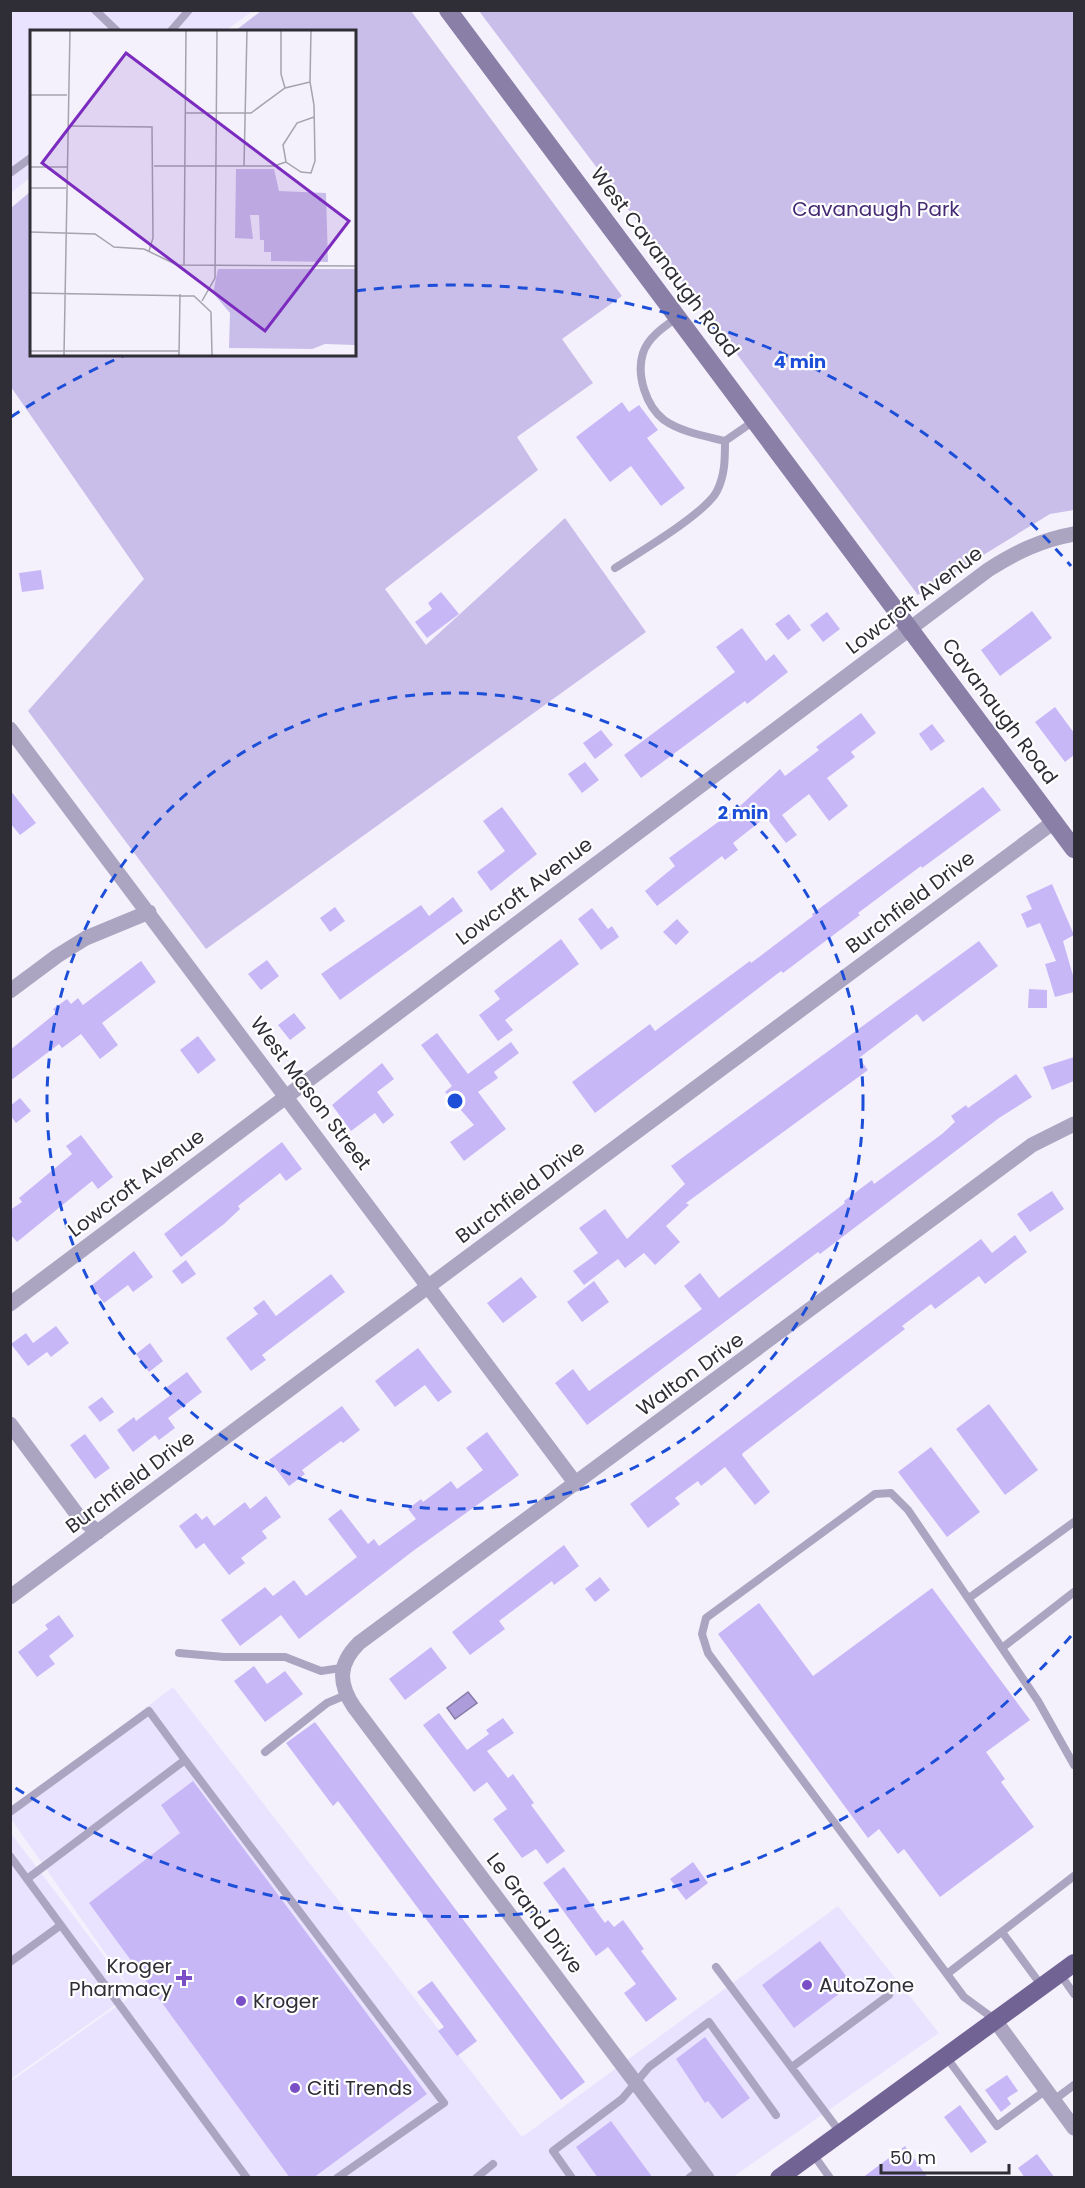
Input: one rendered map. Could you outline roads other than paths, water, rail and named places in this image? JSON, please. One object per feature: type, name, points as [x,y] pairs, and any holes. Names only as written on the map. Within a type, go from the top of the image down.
[{"type":"main road","points":[[779,2178],[994,2019],[1067,1968]]},
{"type":"street","name":"West Cavanaugh Road","points":[[448,10],[909,629]]},
{"type":"street","name":"Lowcroft Avenue","points":[[10,1304],[909,629],[1018,551],[1050,538],[1074,534]]},
{"type":"street","name":"Cavanaugh Road","points":[[909,629],[1074,849]]},
{"type":"street","name":"West Mason Street","points":[[10,729],[287,1095],[576,1484]]},
{"type":"street","name":"Burchfield Drive","points":[[10,1597],[1055,821]]},
{"type":"street","points":[[10,991],[57,956],[86,938],[149,912]]},
{"type":"street","name":"Walton Drive","points":[[341,1668],[347,1655],[359,1643],[1032,1145],[1074,1124]]},
{"type":"street","points":[[10,1424],[79,1516],[98,1532]]},
{"type":"street","name":"Le Grand Drive","points":[[341,1668],[346,1695],[636,2082],[699,2175]]},
{"type":"street","points":[[994,2019],[1074,2128]]},
{"type":"lane","points":[[95,10],[116,30]]},
{"type":"lane","points":[[172,30],[189,10]]},
{"type":"lane","points":[[10,173],[30,158]]},
{"type":"lane","points":[[678,317],[652,338],[643,352],[641,374],[645,394],[662,418],[674,426],[725,441]]},
{"type":"lane","points":[[725,441],[755,420]]},
{"type":"lane","points":[[615,568],[694,514],[716,494],[726,466],[725,441]]},
{"type":"lane","points":[[994,2019],[964,1997],[708,1653],[702,1634],[706,1618],[874,1494],[891,1493],[908,1510],[969,1598],[1038,1701],[1074,1766]]},
{"type":"lane","points":[[969,1598],[1074,1522]]},
{"type":"lane","points":[[1002,1648],[1074,1592]]},
{"type":"lane","points":[[179,1653],[224,1657],[285,1657],[321,1671],[341,1668]]},
{"type":"lane","points":[[265,1752],[327,1703],[346,1695]]},
{"type":"lane","points":[[10,1812],[149,1711],[444,2103],[337,2178]]},
{"type":"lane","points":[[27,1879],[185,1760]]},
{"type":"lane","points":[[10,1856],[247,2178]]},
{"type":"lane","points":[[947,1974],[1074,1876]]},
{"type":"lane","points":[[10,1962],[61,1925]]},
{"type":"lane","points":[[1002,1932],[1041,1985]]},
{"type":"lane","points":[[716,1967],[840,2132]]},
{"type":"lane","points":[[1067,1968],[1074,1994]]},
{"type":"lane","points":[[792,2067],[889,1995]]},
{"type":"lane","points":[[572,2178],[553,2151],[622,2099],[649,2067],[709,2022],[776,2115]]},
{"type":"lane","points":[[945,2055],[997,2126],[1050,2095],[1074,2085]]},
{"type":"lane","points":[[812,2153],[830,2178]]},
{"type":"lane","points":[[476,2178],[493,2164]]},
{"type":"place","name":"Kroger Pharmacy","points":[[184,1978]]},
{"type":"place","name":"AutoZone","points":[[807,1985]]},
{"type":"place","name":"Kroger","points":[[241,2001]]},
{"type":"place","name":"Citi Trends","points":[[295,2088]]},
{"type":"park label","name":"Cavanaugh Park","points":[[876,209]]}]
